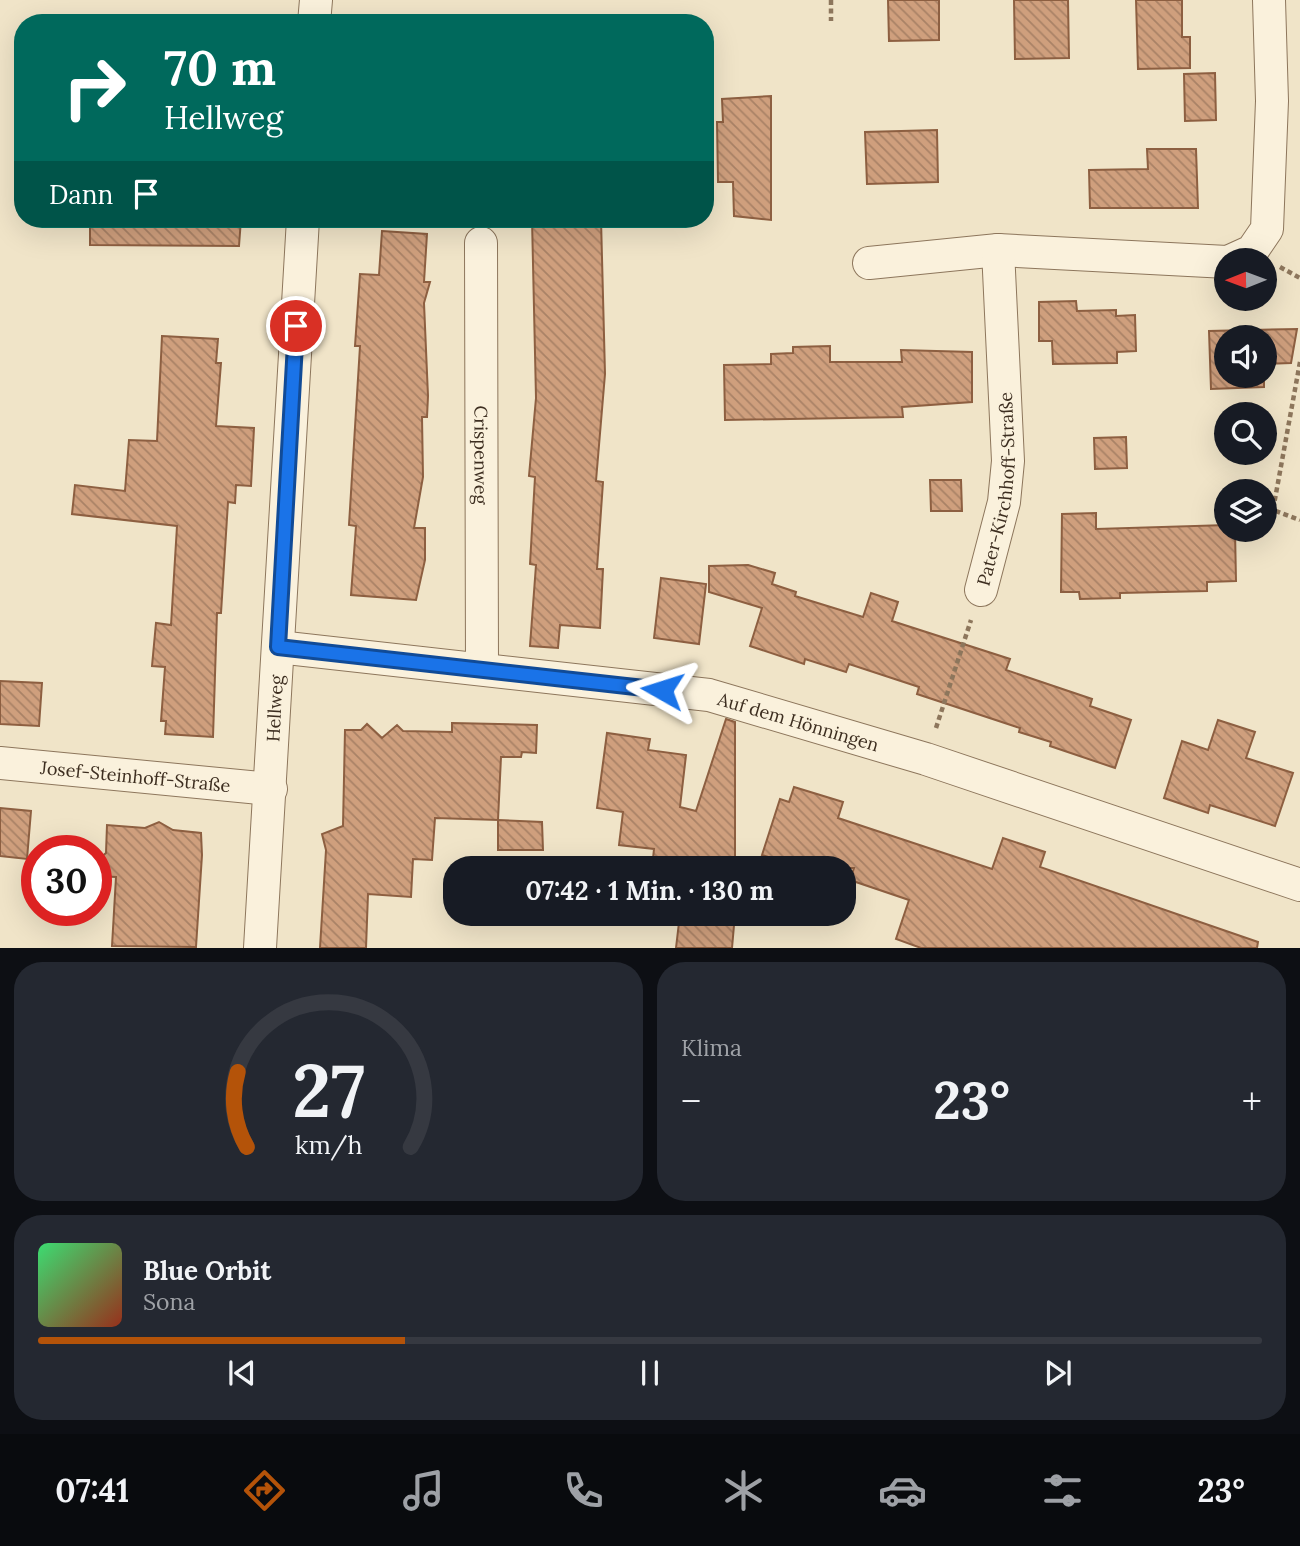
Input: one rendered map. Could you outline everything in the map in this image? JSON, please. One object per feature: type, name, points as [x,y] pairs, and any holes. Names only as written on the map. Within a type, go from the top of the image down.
[{"type":"street","points":[[1254,248],[1266,229],[1286,100],[1269,0]]},
{"type":"street","name":"Hellweg","points":[[260,947],[302,228]]},
{"type":"street","name":"Crispenweg","points":[[481,243],[482,668]]},
{"type":"street","points":[[869,263],[998,250],[1214,261]]},
{"type":"street","name":"Pater-Kirchhoff-Straße","points":[[981,590],[1004,502],[1008,461],[998,250]]},
{"type":"street","name":"Auf dem Hönningen","points":[[278,647],[709,695],[926,759],[1300,885]]},
{"type":"street","name":"Josef-Steinhoff-Straße","points":[[0,763],[271,789]]},
{"type":"path","points":[[831,0],[831,21]]},
{"type":"path","points":[[1300,362],[1273,510],[1300,520]]},
{"type":"path","name":"Pater-Kirchhoff-Straße","points":[[926,759],[981,590]]},
{"type":"building","points":[[888,0],[939,0],[939,40],[889,41]]},
{"type":"building","points":[[1014,0],[1068,0],[1069,58],[1015,59]]},
{"type":"building","points":[[1136,0],[1182,0],[1182,37],[1190,37],[1190,68],[1138,69]]},
{"type":"building","points":[[1215,73],[1216,120],[1185,121],[1184,74]]},
{"type":"building","points":[[771,96],[771,220],[734,216],[733,182],[718,182],[717,122],[723,122],[722,99]]},
{"type":"building","points":[[937,130],[938,182],[867,184],[865,132]]},
{"type":"building","points":[[1147,149],[1196,149],[1198,208],[1090,208],[1089,170],[1148,169]]},
{"type":"building","points":[[90,228],[240,228],[239,246],[90,245]]},
{"type":"building","points":[[532,228],[601,228],[605,374],[596,481],[603,482],[597,569],[603,569],[600,628],[560,625],[558,648],[530,646],[536,565],[530,564],[535,477],[529,476],[536,398]]},
{"type":"building","points":[[382,231],[427,234],[424,282],[430,282],[424,303],[428,396],[427,417],[422,417],[423,477],[414,528],[425,528],[425,560],[416,600],[351,595],[356,526],[349,525],[360,346],[355,346],[360,274],[379,275]]},
{"type":"building","points":[[1076,301],[1077,311],[1116,310],[1116,316],[1135,315],[1136,351],[1117,352],[1117,363],[1053,364],[1052,341],[1039,341],[1039,302]]},
{"type":"building","points":[[1277,329],[1297,329],[1291,363],[1277,364]]},
{"type":"building","points":[[1209,331],[1214,331],[1214,388],[1238,388],[1211,389]]},
{"type":"building","points":[[162,336],[218,339],[216,363],[221,363],[216,426],[254,428],[251,486],[236,485],[235,503],[228,502],[221,613],[217,613],[213,737],[165,734],[166,721],[161,721],[165,667],[152,666],[156,623],[171,625],[177,526],[72,514],[75,485],[125,491],[129,440],[157,441]]},
{"type":"building","points":[[830,346],[830,362],[902,362],[901,350],[972,352],[972,402],[902,407],[903,417],[725,420],[724,365],[771,364],[771,354],[793,353],[793,347]]},
{"type":"building","points":[[1126,437],[1127,468],[1095,469],[1094,438]]},
{"type":"building","points":[[930,480],[961,480],[962,511],[931,511]]},
{"type":"building","points":[[1096,513],[1096,529],[1214,525],[1214,542],[1235,542],[1236,581],[1207,582],[1207,591],[1120,593],[1120,598],[1080,599],[1079,592],[1061,592],[1062,514]]},
{"type":"building","points":[[748,565],[775,573],[772,584],[796,592],[795,596],[863,617],[871,593],[898,602],[892,621],[1010,659],[1006,670],[1092,699],[1090,706],[1131,720],[1115,768],[1050,746],[1051,742],[1019,732],[1020,728],[917,694],[919,687],[849,664],[846,672],[805,659],[804,664],[750,646],[762,608],[709,592],[709,566]]},
{"type":"building","points":[[661,578],[706,584],[699,644],[654,638]]},
{"type":"building","points":[[0,681],[42,683],[39,726],[0,724]]},
{"type":"building","points":[[726,719],[735,722],[735,856],[653,856],[654,849],[619,845],[623,812],[597,808],[607,733],[650,739],[648,750],[686,755],[680,807],[696,811]]},
{"type":"building","points":[[1218,720],[1255,732],[1246,758],[1293,773],[1275,826],[1210,805],[1208,813],[1164,798],[1182,741],[1208,750]]},
{"type":"building","points":[[452,723],[537,725],[536,753],[522,752],[521,757],[501,757],[498,820],[435,818],[432,860],[413,859],[411,897],[368,894],[366,948],[320,948],[326,850],[322,834],[343,826],[345,730],[361,730],[367,724],[382,738],[397,725],[403,731],[452,732]]},
{"type":"building","points":[[794,787],[843,802],[838,818],[992,869],[1003,838],[1045,852],[1040,867],[1258,942],[1257,948],[921,948],[896,939],[909,900],[856,882],[856,856],[762,855],[780,799],[789,802]]},
{"type":"building","points":[[0,808],[31,811],[29,835],[21,835],[21,858],[0,856]]},
{"type":"building","points":[[498,820],[542,822],[543,850],[498,850]]},
{"type":"building","points":[[159,822],[173,830],[201,833],[196,947],[112,946],[116,877],[112,877],[112,835],[107,835],[107,825],[145,828]]},
{"type":"building","points":[[679,926],[734,926],[732,948],[676,948]]},
{"type":"route","points":[[296,326],[278,647],[662,690]]}]
